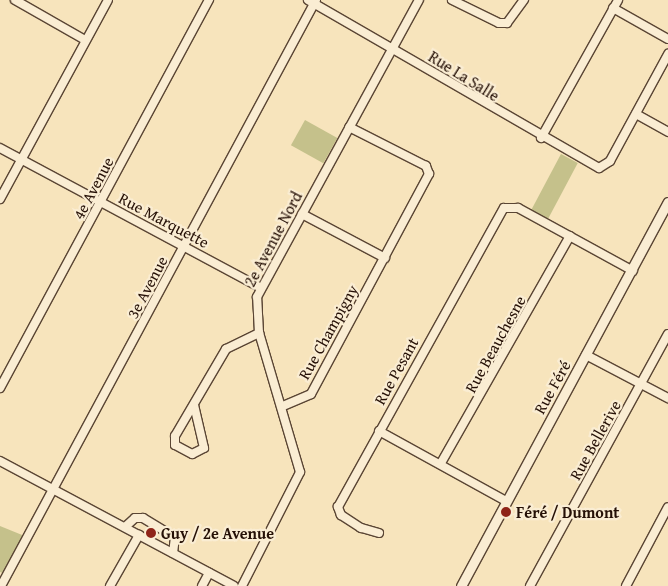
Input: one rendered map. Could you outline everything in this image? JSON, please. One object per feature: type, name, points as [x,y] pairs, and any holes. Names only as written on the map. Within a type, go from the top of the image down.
[{"type":"street","points":[[15,0],[85,40]]},
{"type":"street","points":[[0,199],[108,0]]},
{"type":"street","name":"4e Avenue","points":[[0,388],[209,0]]},
{"type":"street","name":"2e Avenue Nord","points":[[242,586],[300,472],[283,406],[259,334],[255,312],[261,288],[419,0]]},
{"type":"street","points":[[452,0],[499,23],[507,23],[524,0]]},
{"type":"street","points":[[541,138],[618,0]]},
{"type":"street","name":"Rue La Salle","points":[[313,1],[541,138],[599,168],[606,166],[636,114]]},
{"type":"street","name":"3e Avenue","points":[[1,586],[184,247],[313,1]]},
{"type":"street","points":[[613,8],[668,39]]},
{"type":"street","points":[[668,54],[636,114],[668,132]]},
{"type":"street","name":"Rue Champigny","points":[[283,406],[311,394],[427,181],[428,170],[349,127]]},
{"type":"street","name":"Rue Marquette","points":[[0,148],[22,158],[261,288]]},
{"type":"street","name":"Rue Féré","points":[[461,586],[668,202]]},
{"type":"street","name":"Rue Pesant","points":[[379,533],[361,528],[341,515],[338,507],[499,214],[507,207],[570,236]]},
{"type":"street","points":[[302,214],[384,258]]},
{"type":"street","points":[[570,236],[632,271]]},
{"type":"street","name":"Rue Beauchesne","points":[[441,463],[570,236]]},
{"type":"street","points":[[194,405],[204,448],[192,454],[175,445],[194,405],[226,349],[259,334]]},
{"type":"street","name":"Rue Bellerive","points":[[530,586],[668,334]]},
{"type":"street","points":[[586,356],[668,398]]},
{"type":"street","points":[[379,430],[441,463],[506,502]]},
{"type":"street","points":[[0,461],[234,586]]},
{"type":"street","points":[[626,586],[668,506]]},
{"type":"street","points":[[125,527],[135,518],[143,518],[176,537],[173,553]]},
{"type":"street","points":[[110,586],[139,535]]},
{"type":"street","points":[[202,586],[209,573]]},
{"type":"shaded area","points":[[305,120],[337,138],[323,163],[291,145]]},
{"type":"shaded area","points":[[561,154],[578,163],[548,219],[531,211]]},
{"type":"shaded area","points":[[0,526],[27,537],[7,575],[0,572]]},
{"type":"place","name":"Féré / Dumont","points":[[506,512]]},
{"type":"place","name":"Guy / 2e Avenue","points":[[151,533]]}]
